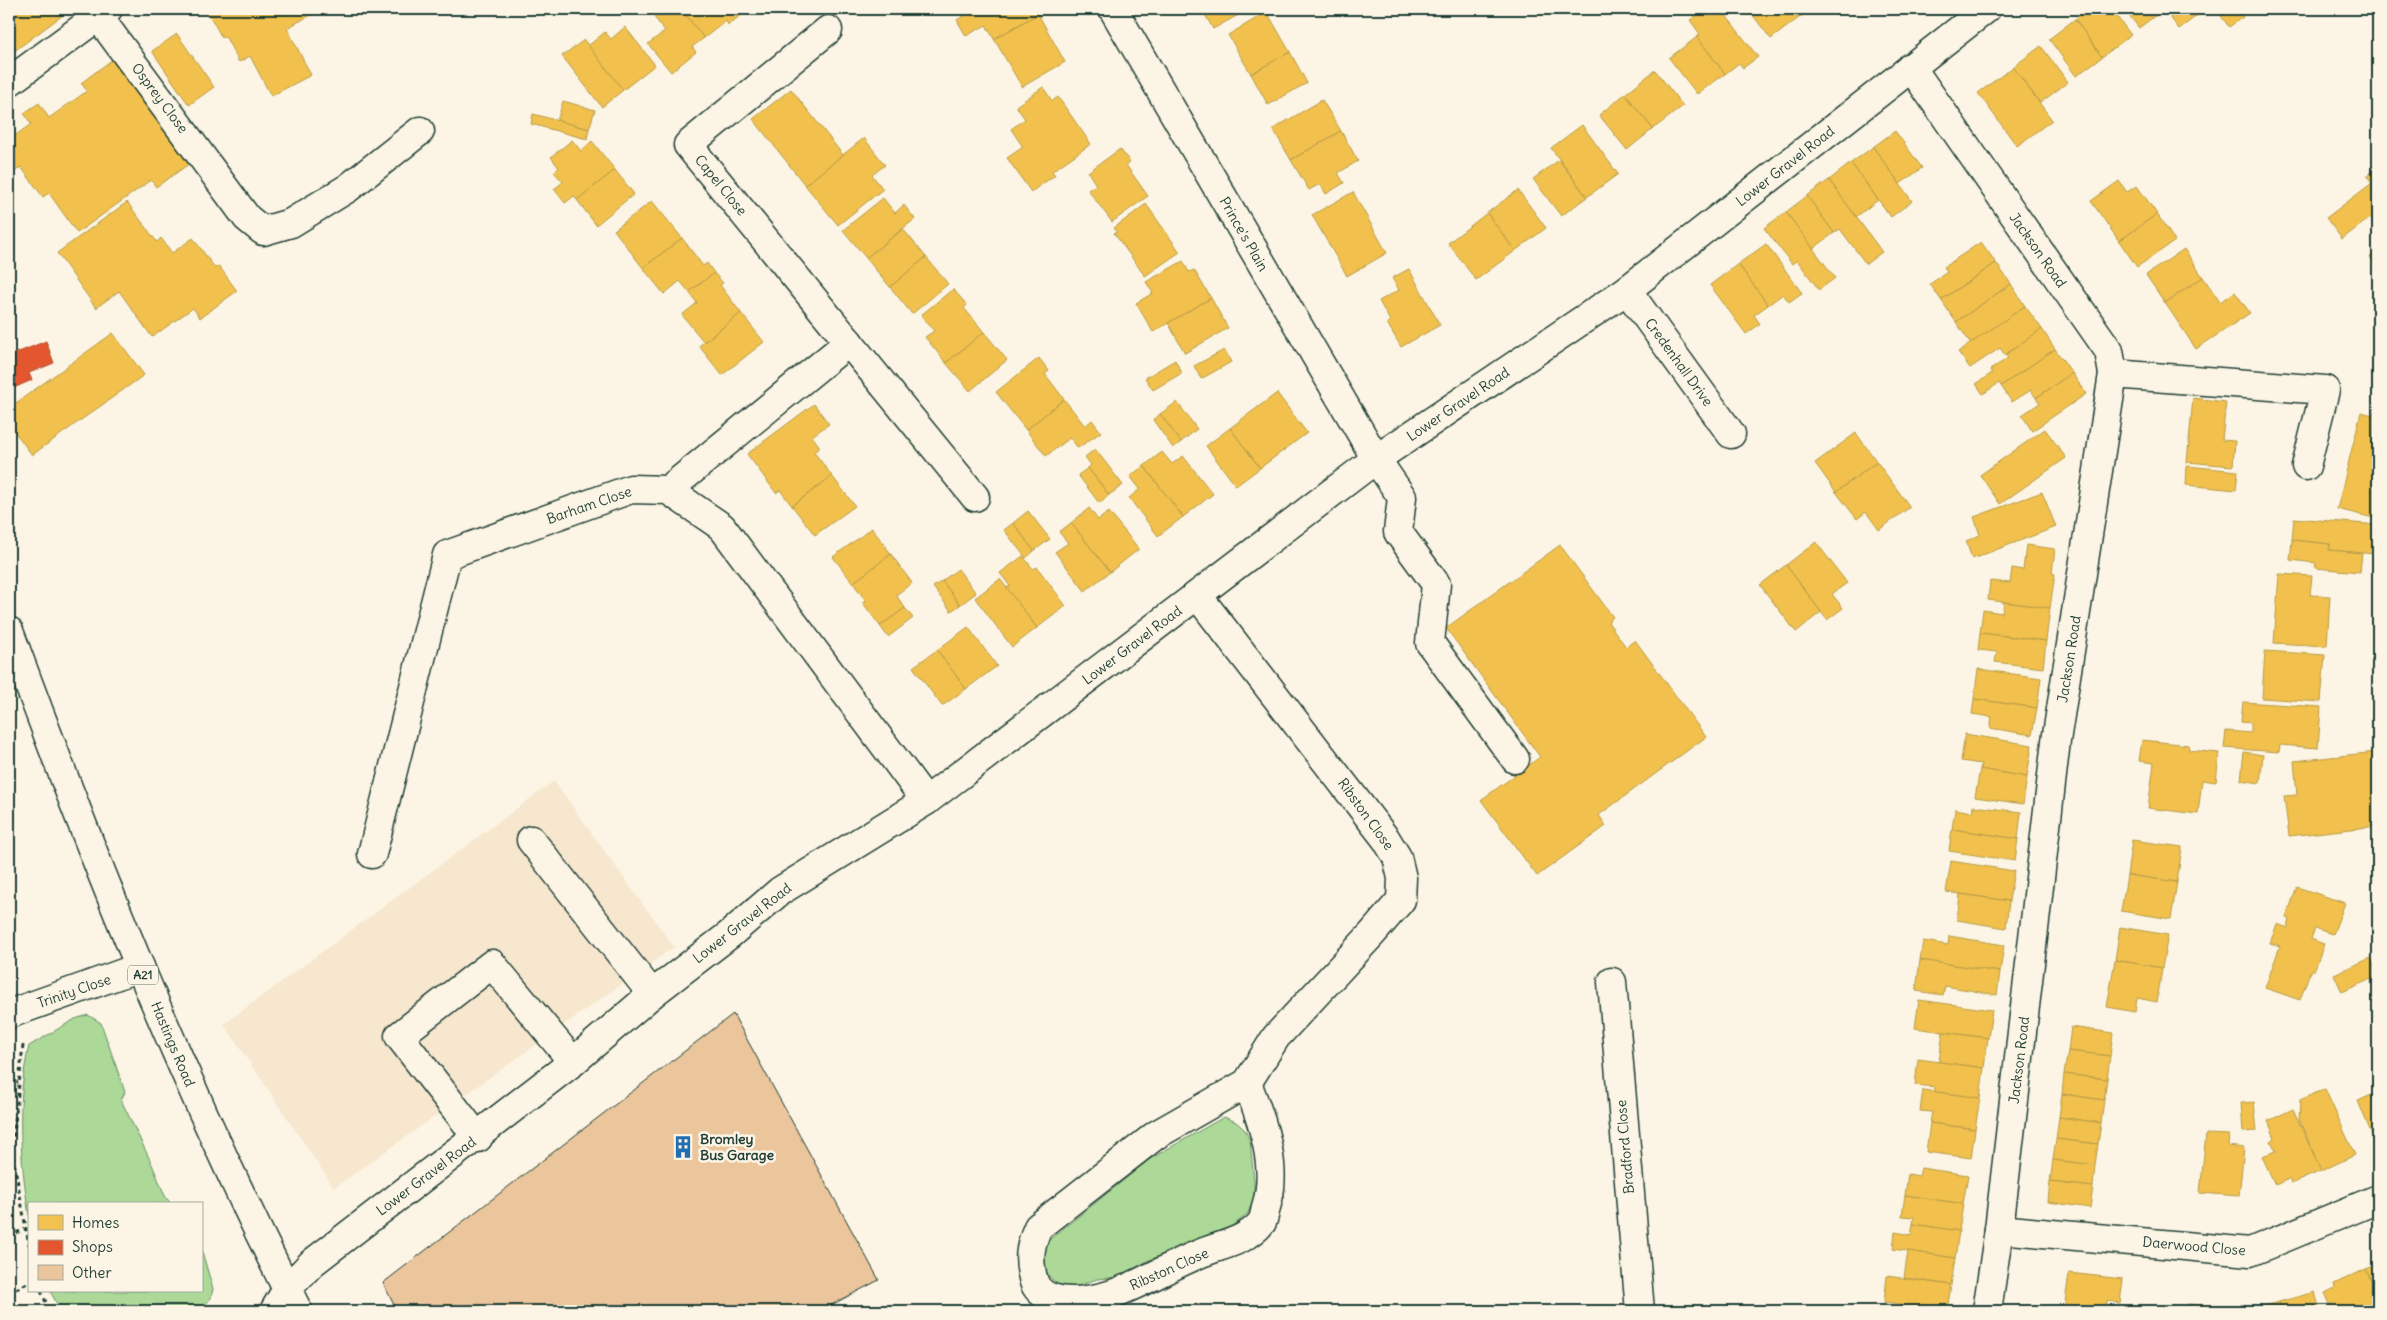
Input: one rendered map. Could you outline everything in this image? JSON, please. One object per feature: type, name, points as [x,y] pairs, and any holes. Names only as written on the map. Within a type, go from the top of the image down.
[{"type":"street","name":"Prince's Plain","points":[[1113,9],[1376,459],[1402,497],[1398,532],[1436,584],[1430,643],[1515,759]]},
{"type":"street","name":"Lower Gravel Road","points":[[286,1304],[312,1263],[478,1138],[573,1062],[652,994],[729,935],[780,891],[926,801],[1376,459],[1627,290],[1986,9]]},
{"type":"street","points":[[9,82],[104,12]]},
{"type":"street","name":"Osprey Close","points":[[104,12],[247,218],[263,231],[291,223],[348,188],[420,131]]},
{"type":"street","name":"Capel Close","points":[[828,30],[688,145],[975,497]]},
{"type":"street","name":"Jackson Road","points":[[1911,67],[2109,350],[2113,374],[2056,741],[1999,1229],[1987,1311]]},
{"type":"street","name":"Credenhall Drive","points":[[1627,290],[1732,434]]},
{"type":"street","points":[[849,342],[668,490],[722,527],[926,801]]},
{"type":"street","points":[[2113,374],[2325,390],[2306,466]]},
{"type":"street","name":"Barham Close","points":[[372,854],[448,555],[631,489],[668,490]]},
{"type":"street","name":"Ribston Close","points":[[1198,596],[1386,839],[1397,857],[1402,878],[1401,900],[1276,1037],[1247,1083],[1156,1136],[1038,1227],[1030,1246],[1030,1266],[1036,1287],[1050,1298],[1071,1301],[1093,1299],[1138,1284],[1198,1254],[1236,1242],[1262,1221],[1272,1190],[1266,1144],[1259,1111],[1247,1083]]},
{"type":"street","name":"Hastings Road","points":[[9,631],[140,968],[286,1304]]},
{"type":"street","points":[[531,840],[652,994]]},
{"type":"street","points":[[478,1138],[447,1101],[399,1036],[492,964],[573,1062]]},
{"type":"street","name":"Trinity Close","points":[[19,1011],[140,968]]},
{"type":"street","name":"Bradford Close","points":[[1612,982],[1640,1311]]},
{"type":"street","name":"Daerwood Close","points":[[1999,1229],[2250,1252],[2378,1199]]},
{"type":"path","points":[[19,1011],[18,1082],[12,1151],[28,1240]]},
{"type":"path","points":[[9,1086],[18,1082]]},
{"type":"path","points":[[9,1236],[26,1229]]},
{"type":"path","points":[[9,1293],[28,1283]]},
{"type":"path","points":[[41,1292],[50,1311]]},
{"type":"shaded area","points":[[554,781],[674,947],[334,1188],[224,1024]]},
{"type":"green space","points":[[88,1015],[101,1023],[125,1092],[121,1100],[170,1202],[28,1202],[28,1208],[23,1173],[21,1109],[22,1088],[29,1046],[75,1019]]},
{"type":"green space","points":[[1224,1117],[1236,1122],[1245,1130],[1250,1141],[1254,1197],[1248,1213],[1230,1229],[1147,1261],[1120,1277],[1097,1279],[1075,1287],[1057,1284],[1048,1275],[1042,1260],[1043,1248],[1050,1239],[1150,1159]]},
{"type":"green space","points":[[202,1251],[213,1289],[211,1298],[200,1311],[61,1311],[51,1292],[202,1292]]},
{"type":"building: Homes","points":[[9,9],[71,9],[9,55]]},
{"type":"building: Homes","points":[[206,9],[307,9],[311,15],[287,28],[311,75],[271,96],[250,56],[239,62],[225,36],[222,38]]},
{"type":"building: Homes","points":[[664,9],[681,9],[704,38],[692,47],[696,52],[671,72],[648,44],[665,31],[654,17]]},
{"type":"building: Homes","points":[[681,9],[742,9],[745,12],[728,25],[726,21],[704,38]]},
{"type":"building: Homes","points":[[975,9],[1035,9],[1038,14],[994,39],[986,25],[966,36],[957,20]]},
{"type":"building: Homes","points":[[1202,9],[1249,9],[1213,29]]},
{"type":"building: Homes","points":[[1705,9],[1721,9],[1758,57],[1743,68],[1739,63],[1725,74],[1697,37],[1700,34],[1690,20]]},
{"type":"building: Homes","points":[[1748,9],[1793,9],[1800,17],[1771,39]]},
{"type":"building: Homes","points":[[1793,9],[1811,9],[1800,17]]},
{"type":"building: Homes","points":[[2090,9],[2111,9],[2131,35],[2102,57],[2075,19]]},
{"type":"building: Homes","points":[[2124,9],[2164,9],[2139,28]]},
{"type":"building: Homes","points":[[2164,9],[2204,9],[2205,10],[2179,29]]},
{"type":"building: Homes","points":[[2216,9],[2237,9],[2243,17],[2229,27]]},
{"type":"building: Homes","points":[[1267,12],[1290,52],[1251,74],[1228,35]]},
{"type":"building: Homes","points":[[1038,14],[1065,62],[1022,87],[994,39]]},
{"type":"building: Homes","points":[[2075,19],[2102,57],[2076,76],[2049,39]]},
{"type":"building: Homes","points":[[625,27],[655,65],[623,90],[588,46],[605,32],[611,39]]},
{"type":"building: Homes","points":[[177,34],[214,87],[189,105],[152,51]]},
{"type":"building: Homes","points":[[1697,37],[1725,74],[1697,94],[1669,58]]},
{"type":"building: Homes","points":[[584,40],[623,90],[602,107],[562,56]]},
{"type":"building: Homes","points":[[2041,46],[2068,82],[2040,103],[2013,67]]},
{"type":"building: Homes","points":[[1290,52],[1307,83],[1268,105],[1251,74]]},
{"type":"building: Homes","points":[[113,59],[189,164],[156,187],[151,180],[77,233],[49,193],[43,197],[21,167],[10,175],[9,140],[31,124],[24,113],[39,103],[49,118],[87,91],[81,83]]},
{"type":"building: Homes","points":[[2013,67],[2052,120],[2017,146],[1978,93]]},
{"type":"building: Homes","points":[[1655,70],[1683,106],[1653,129],[1625,94]]},
{"type":"building: Homes","points":[[1043,87],[1052,101],[1058,97],[1091,144],[1052,171],[1055,175],[1031,192],[1007,158],[1023,147],[1011,129],[1025,119],[1016,106]]},
{"type":"building: Homes","points":[[791,89],[843,155],[805,185],[753,119]]},
{"type":"building: Homes","points":[[1625,94],[1653,129],[1627,150],[1599,115]]},
{"type":"building: Homes","points":[[1322,100],[1341,131],[1291,160],[1273,129]]},
{"type":"building: Homes","points":[[563,101],[595,110],[589,129],[557,121]]},
{"type":"building: Homes","points":[[533,114],[589,129],[587,139],[531,124]]},
{"type":"building: Homes","points":[[1582,125],[1618,174],[1587,197],[1551,148]]},
{"type":"building: Homes","points":[[1341,131],[1358,161],[1338,173],[1344,183],[1326,194],[1320,184],[1309,190],[1291,160]]},
{"type":"building: Homes","points":[[1895,131],[1922,168],[1900,184],[1873,147]]},
{"type":"building: Homes","points":[[864,138],[885,165],[872,175],[883,189],[838,225],[805,185]]},
{"type":"building: Homes","points":[[572,140],[581,151],[592,141],[615,170],[577,200],[574,196],[565,203],[554,189],[563,182],[554,172],[559,168],[551,157]]},
{"type":"building: Homes","points":[[1873,147],[1912,201],[1891,217],[1851,163]]},
{"type":"building: Homes","points":[[1120,149],[1130,162],[1126,165],[1148,196],[1112,222],[1088,190],[1096,185],[1088,172]]},
{"type":"building: Homes","points":[[1559,160],[1587,197],[1561,216],[1533,179]]},
{"type":"building: Homes","points":[[1851,163],[1878,200],[1856,217],[1829,180]]},
{"type":"building: Homes","points":[[2378,167],[2378,229],[2370,218],[2342,239],[2326,218],[2372,183],[2367,176]]},
{"type":"building: Homes","points":[[615,170],[634,194],[596,225],[577,200]]},
{"type":"building: Homes","points":[[1829,180],[1882,252],[1866,264],[1840,229],[1834,233],[1807,196]]},
{"type":"building: Homes","points":[[2119,181],[2127,192],[2137,186],[2157,214],[2119,241],[2091,201]]},
{"type":"building: Homes","points":[[1518,190],[1546,228],[1515,251],[1487,213]]},
{"type":"building: Homes","points":[[1353,192],[1387,253],[1347,276],[1312,215]]},
{"type":"building: Homes","points":[[1807,196],[1834,233],[1813,249],[1786,212]]},
{"type":"building: Homes","points":[[883,198],[895,213],[904,205],[915,219],[866,258],[843,230]]},
{"type":"building: Homes","points":[[652,201],[682,238],[643,268],[614,230]]},
{"type":"building: Homes","points":[[127,202],[157,242],[161,238],[172,253],[193,238],[215,268],[219,266],[237,291],[200,318],[193,308],[152,337],[119,291],[96,308],[57,253]]},
{"type":"building: Homes","points":[[1146,204],[1180,252],[1145,276],[1114,233],[1117,232],[1114,228]]},
{"type":"building: Homes","points":[[1786,212],[1835,278],[1819,290],[1797,260],[1792,264],[1764,228]]},
{"type":"building: Homes","points":[[1487,213],[1515,251],[1476,280],[1448,243]]},
{"type":"building: Homes","points":[[2157,214],[2175,241],[2137,267],[2119,241]]},
{"type":"building: Homes","points":[[903,229],[926,257],[890,287],[866,258]]},
{"type":"building: Homes","points":[[682,238],[703,266],[707,263],[714,273],[689,292],[680,281],[664,294],[643,268]]},
{"type":"building: Homes","points":[[1981,242],[1996,263],[1941,300],[1930,284],[1947,272],[1944,267]]},
{"type":"building: Homes","points":[[1766,244],[1802,293],[1789,302],[1783,294],[1768,305],[1738,264]]},
{"type":"building: Homes","points":[[2184,249],[2203,277],[2165,303],[2146,275]]},
{"type":"building: Homes","points":[[2378,251],[2378,268],[2370,257]]},
{"type":"building: Homes","points":[[926,257],[948,284],[912,314],[890,287]]},
{"type":"building: Homes","points":[[1183,261],[1189,272],[1194,270],[1211,298],[1153,332],[1136,303],[1153,293],[1146,282]]},
{"type":"building: Homes","points":[[1996,263],[2011,284],[1956,322],[1941,300]]},
{"type":"building: Homes","points":[[1738,264],[1768,305],[1754,315],[1760,324],[1746,334],[1710,285]]},
{"type":"building: Homes","points":[[1409,269],[1440,325],[1401,347],[1387,323],[1390,321],[1379,301],[1399,290],[1392,278]]},
{"type":"building: Homes","points":[[714,273],[723,283],[720,285],[741,313],[704,342],[682,315],[697,303],[689,292]]},
{"type":"building: Homes","points":[[2203,277],[2220,302],[2235,292],[2250,313],[2196,349],[2165,303]]},
{"type":"building: Homes","points":[[2011,284],[2025,306],[1971,344],[1956,322]]},
{"type":"building: Homes","points":[[953,289],[967,305],[964,308],[984,332],[946,363],[925,337],[934,331],[921,315]]},
{"type":"building: Homes","points":[[1211,298],[1228,328],[1185,353],[1168,323]]},
{"type":"building: Homes","points":[[2025,306],[2042,329],[2005,355],[2000,348],[1970,368],[1958,352]]},
{"type":"building: Homes","points":[[741,313],[764,342],[722,375],[699,346]]},
{"type":"building: Homes","points":[[2042,329],[2055,349],[2001,386],[1999,383],[1983,394],[1976,384],[1992,373],[1990,370],[2008,358],[2005,355]]},
{"type":"building: Homes","points":[[984,332],[1007,360],[970,391],[946,363]]},
{"type":"building: Homes","points":[[113,333],[144,375],[32,455],[9,424],[9,408]]},
{"type":"building: Homes","points":[[2055,349],[2072,373],[2036,398],[2031,390],[2012,402],[2001,386]]},
{"type":"building: Homes","points":[[1224,350],[1231,362],[1201,379],[1194,366]]},
{"type":"building: Homes","points":[[1039,358],[1049,371],[1045,374],[1064,399],[1026,430],[996,392]]},
{"type":"building: Homes","points":[[1175,360],[1182,373],[1153,390],[1145,378]]},
{"type":"building: Homes","points":[[2072,373],[2086,394],[2032,431],[2022,415],[2040,403],[2036,398]]},
{"type":"building: Homes","points":[[2378,392],[2378,519],[2337,509],[2361,412],[2373,415]]},
{"type":"building: Homes","points":[[1277,393],[1307,433],[1260,468],[1230,428]]},
{"type":"building: Homes","points":[[2193,398],[2226,402],[2222,440],[2235,441],[2233,466],[2187,462]]},
{"type":"building: Homes","points":[[1064,399],[1085,426],[1092,420],[1101,432],[1078,448],[1070,438],[1046,456],[1026,430]]},
{"type":"building: Homes","points":[[1177,402],[1197,429],[1181,442],[1160,414]]},
{"type":"building: Homes","points":[[814,404],[829,424],[812,436],[820,447],[814,452],[832,476],[792,506],[780,490],[776,493],[747,454]]},
{"type":"building: Homes","points":[[1160,414],[1181,442],[1173,448],[1153,420]]},
{"type":"building: Homes","points":[[1230,428],[1260,468],[1236,486],[1206,446]]},
{"type":"building: Homes","points":[[2045,429],[2066,458],[2000,504],[1980,475]]},
{"type":"building: Homes","points":[[1856,433],[1877,462],[1836,492],[1815,463]]},
{"type":"building: Homes","points":[[1095,449],[1123,485],[1109,495],[1088,468],[1091,465],[1085,457]]},
{"type":"building: Homes","points":[[1162,452],[1172,464],[1183,456],[1213,494],[1183,517],[1144,466]]},
{"type":"building: Homes","points":[[1877,462],[1910,507],[1879,530],[1866,512],[1857,519],[1836,492]]},
{"type":"building: Homes","points":[[1144,466],[1183,517],[1158,536],[1129,498],[1140,489],[1130,476]]},
{"type":"building: Homes","points":[[2187,466],[2238,471],[2236,490],[2186,485]]},
{"type":"building: Homes","points":[[1088,468],[1109,495],[1099,503],[1078,475]]},
{"type":"building: Homes","points":[[832,476],[855,506],[815,535],[792,506]]},
{"type":"building: Homes","points":[[2042,492],[2056,527],[1972,559],[1966,541],[1980,535],[1974,517]]},
{"type":"building: Homes","points":[[1089,508],[1098,520],[1109,512],[1139,549],[1110,572],[1071,523]]},
{"type":"building: Homes","points":[[1028,511],[1050,539],[1034,551],[1013,523]]},
{"type":"building: Homes","points":[[2294,518],[2378,525],[2375,554],[2329,550],[2330,544],[2292,540]]},
{"type":"building: Homes","points":[[1013,523],[1034,551],[1026,558],[1004,530]]},
{"type":"building: Homes","points":[[1071,523],[1110,572],[1085,591],[1055,552],[1068,543],[1059,532]]},
{"type":"building: Homes","points":[[872,528],[891,554],[853,583],[833,557]]},
{"type":"building: Homes","points":[[2292,540],[2330,544],[2329,550],[2362,553],[2360,572],[2315,568],[2316,563],[2290,560]]},
{"type":"building: Homes","points":[[1816,542],[1847,583],[1832,594],[1843,608],[1827,620],[1786,565]]},
{"type":"building: Homes","points":[[1560,545],[1613,617],[1608,622],[1626,647],[1635,640],[1706,737],[1599,815],[1606,826],[1537,876],[1481,800],[1540,757],[1446,628]]},
{"type":"building: Homes","points":[[2026,545],[2055,549],[2052,573],[2055,574],[2050,608],[1988,600],[1990,581],[2010,583],[2012,568],[2023,570]]},
{"type":"building: Homes","points":[[891,554],[912,583],[896,595],[905,608],[880,626],[863,603],[866,601],[853,583]]},
{"type":"building: Homes","points":[[1023,556],[1033,569],[1037,567],[1066,606],[1037,628],[1006,588],[1010,586],[1000,573]]},
{"type":"building: Homes","points":[[1786,565],[1821,612],[1796,632],[1760,585]]},
{"type":"building: Homes","points":[[958,569],[976,593],[960,605],[942,581]]},
{"type":"building: Homes","points":[[2279,574],[2312,576],[2310,595],[2330,596],[2327,646],[2274,643]]},
{"type":"building: Homes","points":[[1000,579],[1037,628],[1012,647],[975,598]]},
{"type":"building: Homes","points":[[942,581],[960,605],[951,611],[933,587]]},
{"type":"building: Homes","points":[[2004,602],[2050,608],[2046,641],[1980,633],[1983,610],[2002,613]]},
{"type":"building: Homes","points":[[905,608],[913,618],[888,637],[880,626]]},
{"type":"building: Homes","points":[[968,627],[997,666],[966,689],[937,650]]},
{"type":"building: Homes","points":[[1980,633],[2046,641],[2043,668],[1995,662],[1997,652],[1978,650]]},
{"type":"building: Homes","points":[[937,650],[966,689],[942,706],[913,667]]},
{"type":"building: Homes","points":[[2265,651],[2325,655],[2321,702],[2262,698]]},
{"type":"building: Homes","points":[[1978,669],[2041,678],[2037,708],[1974,699]]},
{"type":"building: Homes","points":[[1974,699],[2037,708],[2032,735],[1990,728],[1992,717],[1972,714]]},
{"type":"building: Homes","points":[[2243,702],[2321,707],[2318,748],[2280,745],[2279,752],[2224,748],[2226,731],[2251,733],[2251,723],[2241,722]]},
{"type":"building: Homes","points":[[1965,734],[2032,745],[2027,777],[1980,769],[1981,764],[1961,761]]},
{"type":"building: Homes","points":[[2142,740],[2189,745],[2189,750],[2219,753],[2216,782],[2202,780],[2198,814],[2148,808],[2154,763],[2139,761]]},
{"type":"building: Homes","points":[[2244,752],[2263,755],[2260,783],[2241,780]]},
{"type":"building: Homes","points":[[2376,752],[2378,826],[2289,836],[2284,796],[2297,795],[2294,761]]},
{"type":"building: Homes","points":[[1980,769],[2027,777],[2023,804],[1975,797]]},
{"type":"building: Homes","points":[[1973,806],[2021,812],[2018,839],[1952,829],[1955,809],[1972,812]]},
{"type":"building: Homes","points":[[1952,829],[2018,839],[2015,861],[1949,851]]},
{"type":"building: Homes","points":[[2132,840],[2182,847],[2177,882],[2127,875]]},
{"type":"building: Homes","points":[[1951,861],[2014,871],[2009,901],[1946,892]]},
{"type":"building: Homes","points":[[2127,875],[2177,882],[2171,919],[2121,911]]},
{"type":"building: Homes","points":[[2297,887],[2345,903],[2333,934],[2315,928],[2311,939],[2324,944],[2314,971],[2311,969],[2300,1000],[2265,988],[2280,946],[2270,943],[2277,924],[2288,928],[2290,919],[2286,918]]},
{"type":"building: Homes","points":[[1960,894],[2009,901],[2006,928],[1957,920]]},
{"type":"building: Homes","points":[[2120,927],[2168,935],[2162,968],[2115,960]]},
{"type":"building: Homes","points":[[1949,936],[2004,945],[2000,972],[1920,960],[1923,941],[1948,945]]},
{"type":"building: Homes","points":[[2371,958],[2378,976],[2342,992],[2334,974]]},
{"type":"building: Homes","points":[[1920,960],[2000,972],[1997,995],[1945,986],[1943,995],[1916,991]]},
{"type":"building: Homes","points":[[2115,960],[2162,968],[2157,1002],[2137,998],[2135,1012],[2107,1007]]},
{"type":"building: Homes","points":[[1919,1000],[1992,1010],[1988,1038],[1915,1028]]},
{"type":"building: Homes","points":[[2071,1027],[2113,1033],[2110,1056],[2068,1051]]},
{"type":"building: Homes","points":[[1943,1032],[1988,1038],[1984,1068],[1939,1062]]},
{"type":"building: Homes","points":[[2068,1051],[2110,1056],[2107,1079],[2064,1074]]},
{"type":"building: Homes","points":[[1918,1059],[1984,1068],[1980,1098],[1934,1092],[1935,1087],[1915,1085]]},
{"type":"building: Homes","points":[[2064,1074],[2107,1079],[2104,1100],[2062,1094]]},
{"type":"building: Homes","points":[[2325,1089],[2355,1155],[2321,1171],[2299,1119],[2300,1100]]},
{"type":"building: Homes","points":[[1923,1090],[1980,1098],[1975,1129],[1930,1123],[1932,1112],[1920,1111]]},
{"type":"building: Homes","points":[[2378,1092],[2378,1145],[2376,1145],[2358,1101]]},
{"type":"building: Homes","points":[[2062,1094],[2104,1100],[2101,1123],[2059,1117]]},
{"type":"building: Homes","points":[[2254,1102],[2257,1131],[2243,1132],[2241,1103]]},
{"type":"building: Homes","points":[[2293,1109],[2321,1171],[2291,1184],[2289,1179],[2275,1185],[2262,1156],[2276,1151],[2271,1141],[2275,1138],[2268,1121]]},
{"type":"building: Homes","points":[[2059,1117],[2101,1123],[2098,1144],[2056,1139]]},
{"type":"building: Homes","points":[[1930,1123],[1975,1129],[1971,1158],[1926,1152]]},
{"type":"building: Homes","points":[[2206,1134],[2229,1135],[2228,1146],[2244,1148],[2239,1196],[2200,1193]]},
{"type":"building: Homes","points":[[2056,1139],[2098,1144],[2095,1165],[2053,1160]]},
{"type":"building: Homes","points":[[2053,1160],[2095,1165],[2093,1187],[2050,1182]]},
{"type":"building: Homes","points":[[1921,1168],[1968,1175],[1963,1204],[1905,1195],[1908,1174],[1919,1176]]},
{"type":"building: Homes","points":[[2050,1182],[2093,1187],[2090,1208],[2048,1202]]},
{"type":"building: Homes","points":[[1905,1195],[1963,1204],[1959,1231],[1913,1224],[1914,1217],[1902,1216]]},
{"type":"building: Homes","points":[[1913,1224],[1959,1231],[1955,1258],[1893,1249],[1895,1232],[1911,1235]]},
{"type":"building: Homes","points":[[1908,1251],[1955,1258],[1951,1285],[1904,1278]]},
{"type":"building: Homes","points":[[2378,1264],[2378,1298],[2366,1269]]},
{"type":"building: Homes","points":[[2366,1269],[2378,1298],[2378,1311],[2333,1311],[2325,1293],[2335,1288],[2334,1284]]},
{"type":"building: Homes","points":[[2069,1273],[2123,1279],[2120,1303],[2107,1301],[2106,1311],[2064,1311]]},
{"type":"building: Homes","points":[[1887,1276],[1951,1285],[1947,1311],[1928,1311],[1900,1307],[1900,1304],[1884,1302]]},
{"type":"building: Homes","points":[[2315,1292],[2320,1311],[2281,1311],[2279,1302]]},
{"type":"building: Homes","points":[[2279,1302],[2281,1311],[2247,1311],[2247,1310]]},
{"type":"building: Homes","points":[[2188,1304],[2225,1307],[2225,1311],[2187,1311]]},
{"type":"building: Homes","points":[[1900,1307],[1928,1311],[1899,1311]]},
{"type":"building: Shops","points":[[46,341],[54,363],[29,373],[32,380],[9,390],[9,356]]},
{"type":"building: Other","name":"Bromley Bus Garage","points":[[733,1014],[879,1280],[820,1311],[397,1311],[383,1283]]},
{"type":"place","name":"Bromley Bus Garage","points":[[683,1147]]}]
